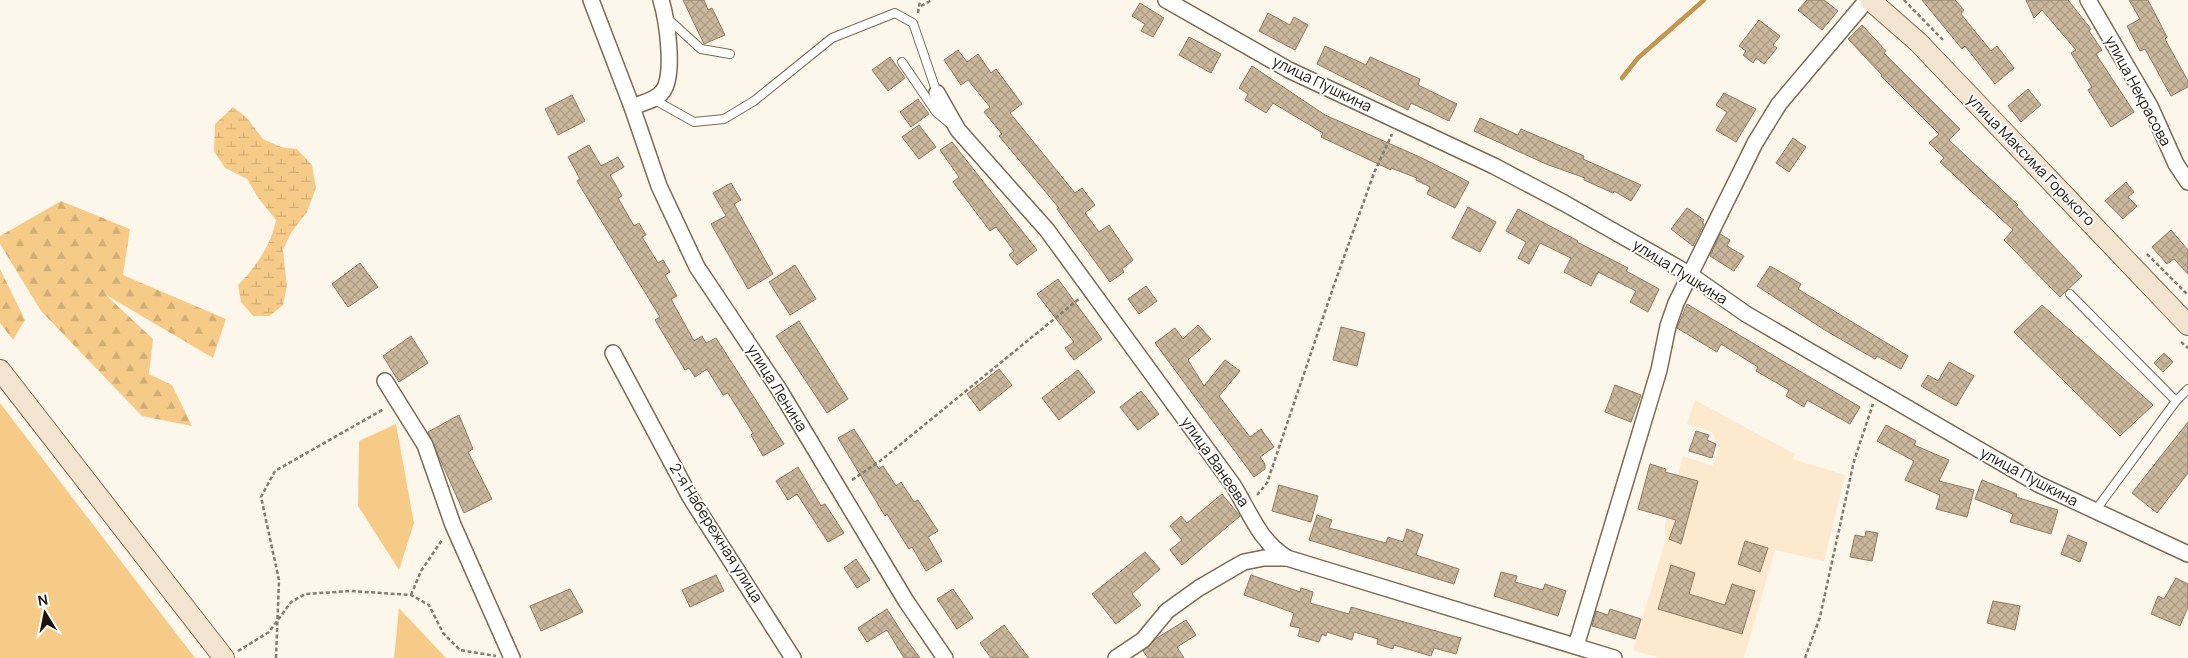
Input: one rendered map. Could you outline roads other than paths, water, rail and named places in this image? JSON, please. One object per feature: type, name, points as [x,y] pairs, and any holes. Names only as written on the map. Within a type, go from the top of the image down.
[{"type":"street","name":"улица Ленина","points":[[591,0],[632,107],[659,186],[697,267],[780,391],[906,601],[945,658]]},
{"type":"street","points":[[632,107],[653,99],[662,92],[667,82],[666,18],[661,0]]},
{"type":"street","name":"улица Пушкина","points":[[1166,0],[1289,70],[1494,166],[1564,202],[1689,274],[1746,314],[2038,484],[2188,554]]},
{"type":"street","points":[[1576,646],[1659,370],[1668,326],[1689,274],[1768,120],[1868,0]]},
{"type":"street","name":"улица Максима Горького","points":[[1868,0],[1918,42],[2188,325]]},
{"type":"street","name":"улица Некрасова","points":[[2088,0],[2150,106],[2168,149],[2188,182]]},
{"type":"street","name":"улица Ванеева","points":[[937,93],[958,130],[1032,210],[1091,290],[1233,485],[1257,528],[1269,545],[1287,558],[1614,658]]},
{"type":"street","name":"2-я Набережная улица","points":[[613,353],[690,497],[793,658]]},
{"type":"street","points":[[0,370],[229,656]]},
{"type":"street","points":[[385,381],[425,445],[453,525],[512,657]]},
{"type":"street","points":[[1116,658],[1143,640],[1167,611],[1199,588],[1244,562],[1252,555],[1258,543],[1257,528]]},
{"type":"street","points":[[1244,562],[1264,558],[1287,558]]},
{"type":"lane","points":[[653,99],[694,122],[724,119],[754,101],[832,38],[895,13],[914,23],[937,93]]},
{"type":"lane","points":[[666,18],[701,49],[730,54]]},
{"type":"lane","points":[[902,62],[936,112],[958,130]]},
{"type":"lane","points":[[2070,294],[2176,401]]},
{"type":"lane","points":[[2095,511],[2176,401],[2188,389]]},
{"type":"waterway","points":[[1622,78],[1638,58],[1704,0]]}]
